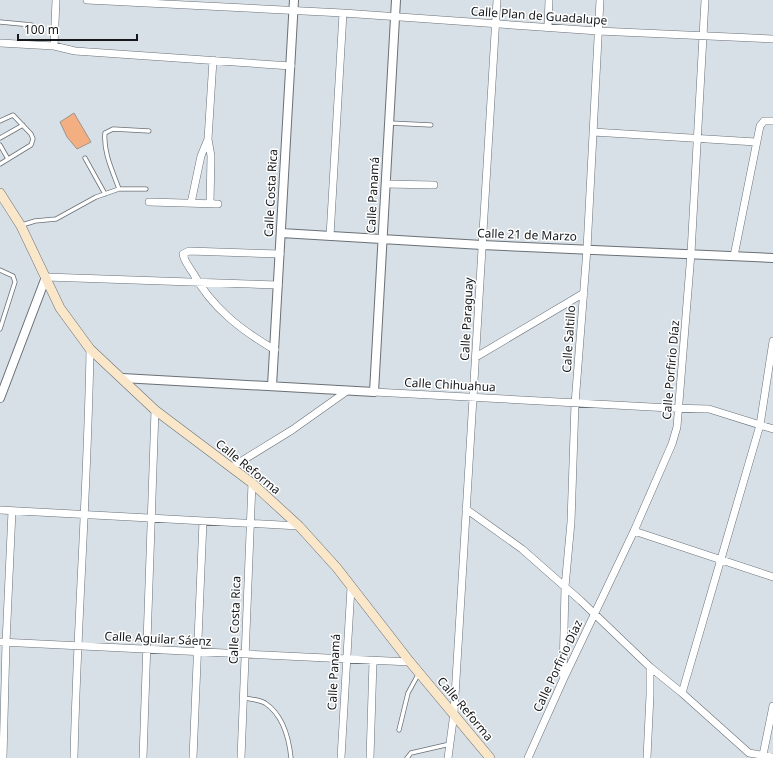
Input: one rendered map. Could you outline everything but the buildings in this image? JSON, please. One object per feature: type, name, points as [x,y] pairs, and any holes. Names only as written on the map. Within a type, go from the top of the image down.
[{"type":"main road","name":"Calle Reforma","points":[[0,193],[21,226],[60,308],[90,349],[155,410],[252,483],[299,526],[337,568],[410,662],[490,758]]},
{"type":"street","points":[[54,46],[56,0]]},
{"type":"street","name":"Calle Plan de Guadalupe","points":[[87,0],[174,2],[598,31],[773,39]]},
{"type":"street","name":"Calle Costa Rica","points":[[272,386],[294,0]]},
{"type":"street","name":"Calle Panamá","points":[[374,392],[396,0]]},
{"type":"street","name":"Calle Paraguay","points":[[448,758],[454,713],[497,0]]},
{"type":"street","points":[[548,27],[549,0]]},
{"type":"street","name":"Calle Saltillo","points":[[562,680],[566,628],[565,587],[571,522],[575,404],[584,293],[600,0]]},
{"type":"street","name":"Calle Porfirio Díaz","points":[[528,758],[562,680],[634,531],[675,435],[680,408],[691,253],[705,0]]},
{"type":"street","points":[[330,236],[343,13]]},
{"type":"street","points":[[0,43],[54,46],[75,51],[291,66]]},
{"type":"street","points":[[149,202],[214,203],[211,156],[208,138],[213,60]]},
{"type":"street","points":[[734,256],[760,126],[764,121],[773,121]]},
{"type":"street","points":[[593,132],[698,137],[756,142]]},
{"type":"street","points":[[190,203],[201,156],[208,138]]},
{"type":"street","points":[[386,184],[434,185]]},
{"type":"street","name":"Calle 21 de Marzo","points":[[281,233],[482,245],[691,253],[773,258]]},
{"type":"street","points":[[274,350],[253,338],[229,319],[208,298],[198,283],[183,254],[186,251],[280,254]]},
{"type":"street","points":[[0,398],[46,277],[278,285]]},
{"type":"street","points":[[476,357],[584,293]]},
{"type":"street","points":[[682,693],[760,425],[773,341]]},
{"type":"street","points":[[74,758],[89,421],[90,349]]},
{"type":"street","name":"Calle Chihuahua","points":[[122,378],[575,404],[709,409],[773,429]]},
{"type":"street","points":[[232,467],[292,430],[347,391]]},
{"type":"street","points":[[143,758],[155,410]]},
{"type":"street","name":"Calle Costa Rica","points":[[241,758],[252,523],[252,483]]},
{"type":"street","points":[[466,509],[522,549],[565,587],[650,667],[682,693],[749,756],[763,755],[773,757]]},
{"type":"street","points":[[0,510],[299,526]]},
{"type":"street","points":[[3,758],[3,643],[12,511]]},
{"type":"street","points":[[192,758],[203,521]]},
{"type":"street","points":[[634,531],[773,577]]},
{"type":"street","name":"Calle Panamá","points":[[341,758],[351,587]]},
{"type":"street","name":"Calle Aguilar Sáenz","points":[[3,643],[410,662]]},
{"type":"street","points":[[370,758],[373,661]]},
{"type":"street","points":[[647,758],[650,667]]},
{"type":"street","points":[[763,755],[773,706]]},
{"type":"lane","points":[[0,22],[32,25]]},
{"type":"lane","points":[[0,121],[12,115],[31,134],[33,142],[0,164]]},
{"type":"lane","points":[[389,123],[431,125]]},
{"type":"lane","points":[[0,138],[23,125]]},
{"type":"lane","points":[[119,189],[108,158],[105,133],[113,129],[149,131]]},
{"type":"lane","points":[[0,145],[8,159]]},
{"type":"lane","points":[[85,158],[105,194]]},
{"type":"lane","points":[[21,226],[36,221],[56,219],[83,203],[119,189],[146,188]]},
{"type":"lane","points":[[0,270],[13,276],[15,282],[0,329]]},
{"type":"lane","points":[[399,730],[408,693],[419,673]]},
{"type":"lane","points":[[244,698],[264,702],[280,718],[290,748],[291,758]]},
{"type":"lane","points":[[407,758],[411,753],[450,744]]}]
